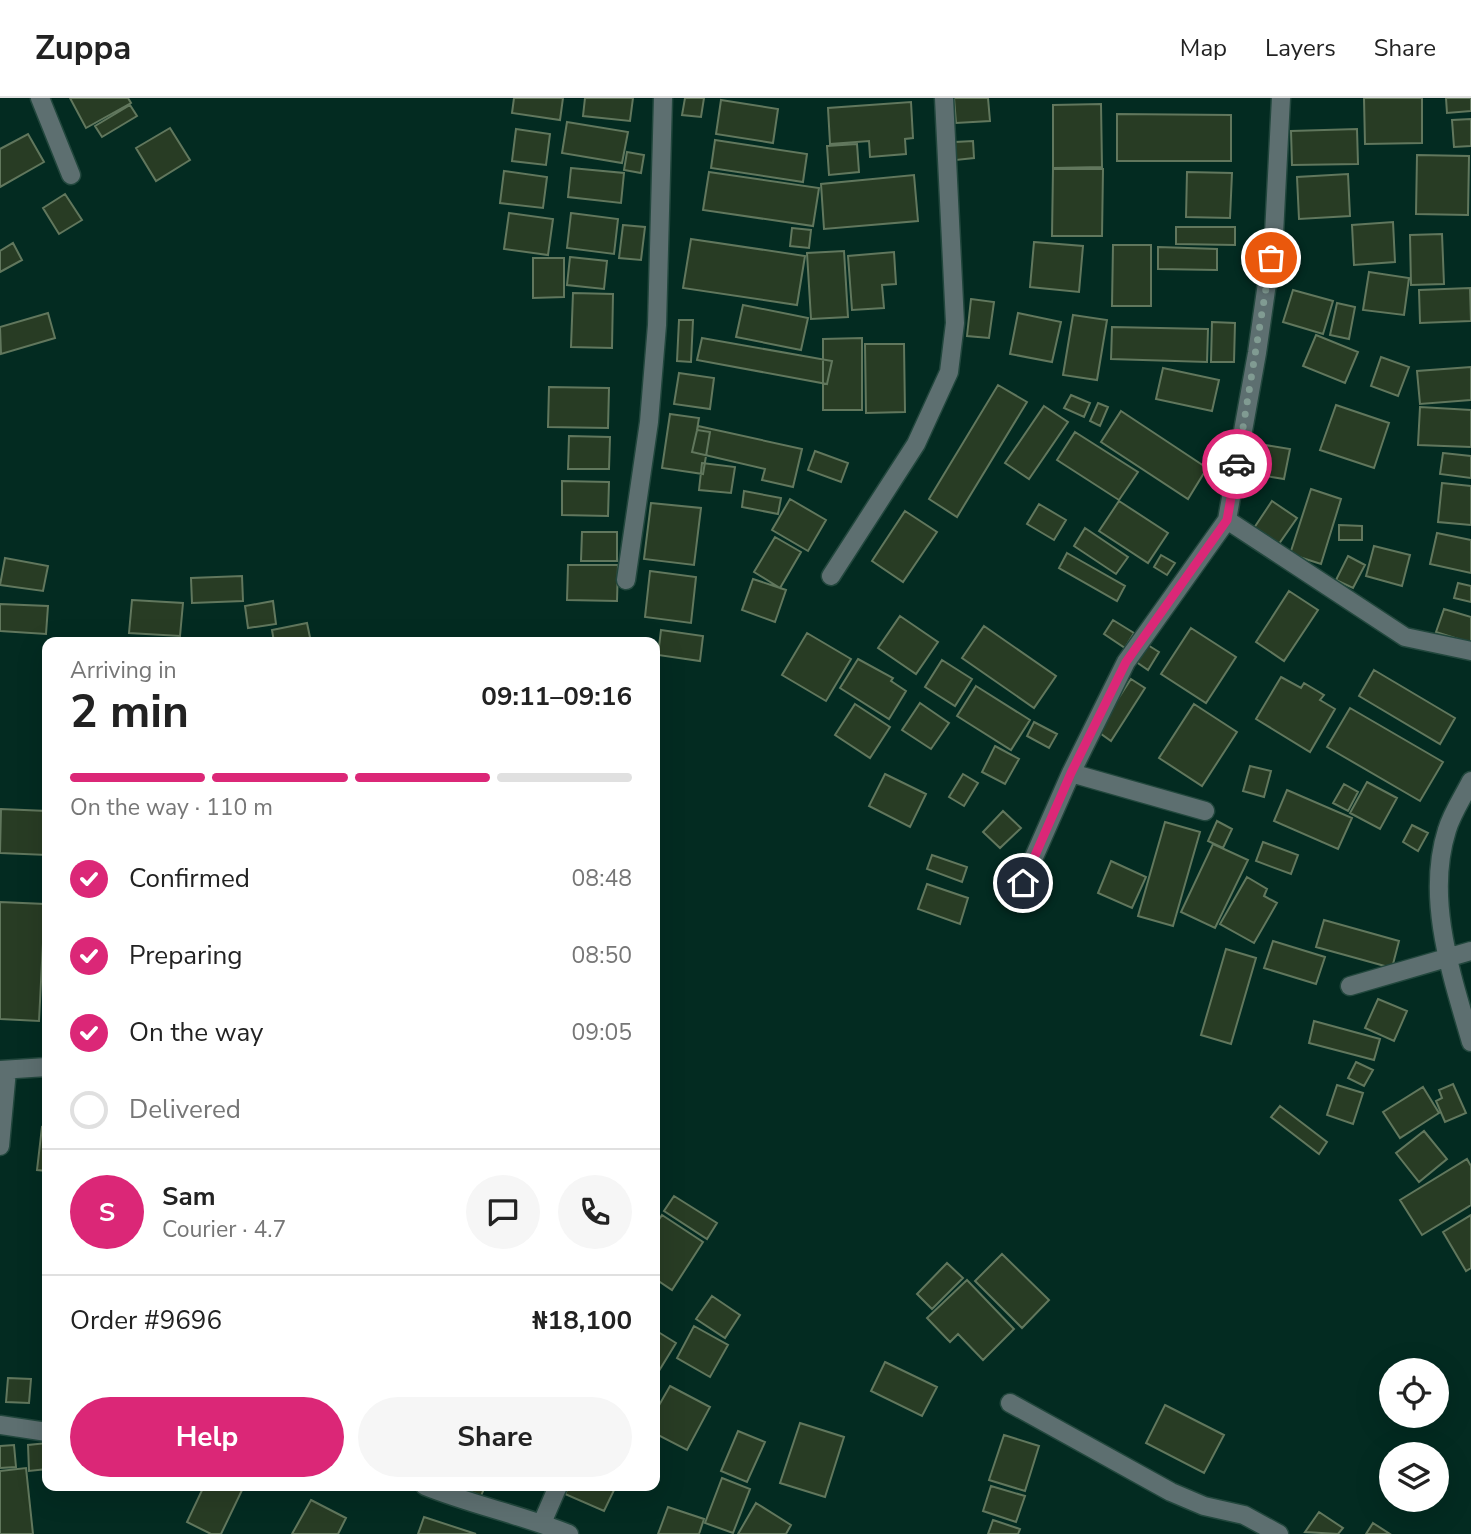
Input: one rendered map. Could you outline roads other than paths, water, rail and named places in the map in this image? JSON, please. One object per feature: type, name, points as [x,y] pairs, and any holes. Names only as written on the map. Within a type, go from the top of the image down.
[{"type":"street","points":[[40,98],[71,175]]},
{"type":"street","points":[[626,580],[649,422],[657,325],[663,98]]},
{"type":"street","points":[[831,576],[916,444],[949,372],[955,323],[944,98]]},
{"type":"street","points":[[1023,883],[1071,773],[1126,662],[1227,520],[1257,353],[1274,234],[1282,98]]},
{"type":"street","points":[[1227,520],[1405,637],[1471,651]]},
{"type":"street","points":[[1071,773],[1205,811]]},
{"type":"street","points":[[1471,781],[1447,830],[1440,878],[1446,958],[1471,1042]]},
{"type":"street","points":[[1350,986],[1471,951]]},
{"type":"street","points":[[0,1146],[3,1070],[42,1067]]},
{"type":"street","points":[[1010,1404],[1171,1492],[1204,1506],[1244,1515],[1279,1534]]},
{"type":"street","points":[[0,1425],[42,1431]]},
{"type":"street","points":[[438,1491],[569,1534]]},
{"type":"street","points":[[542,1523],[556,1491]]}]
